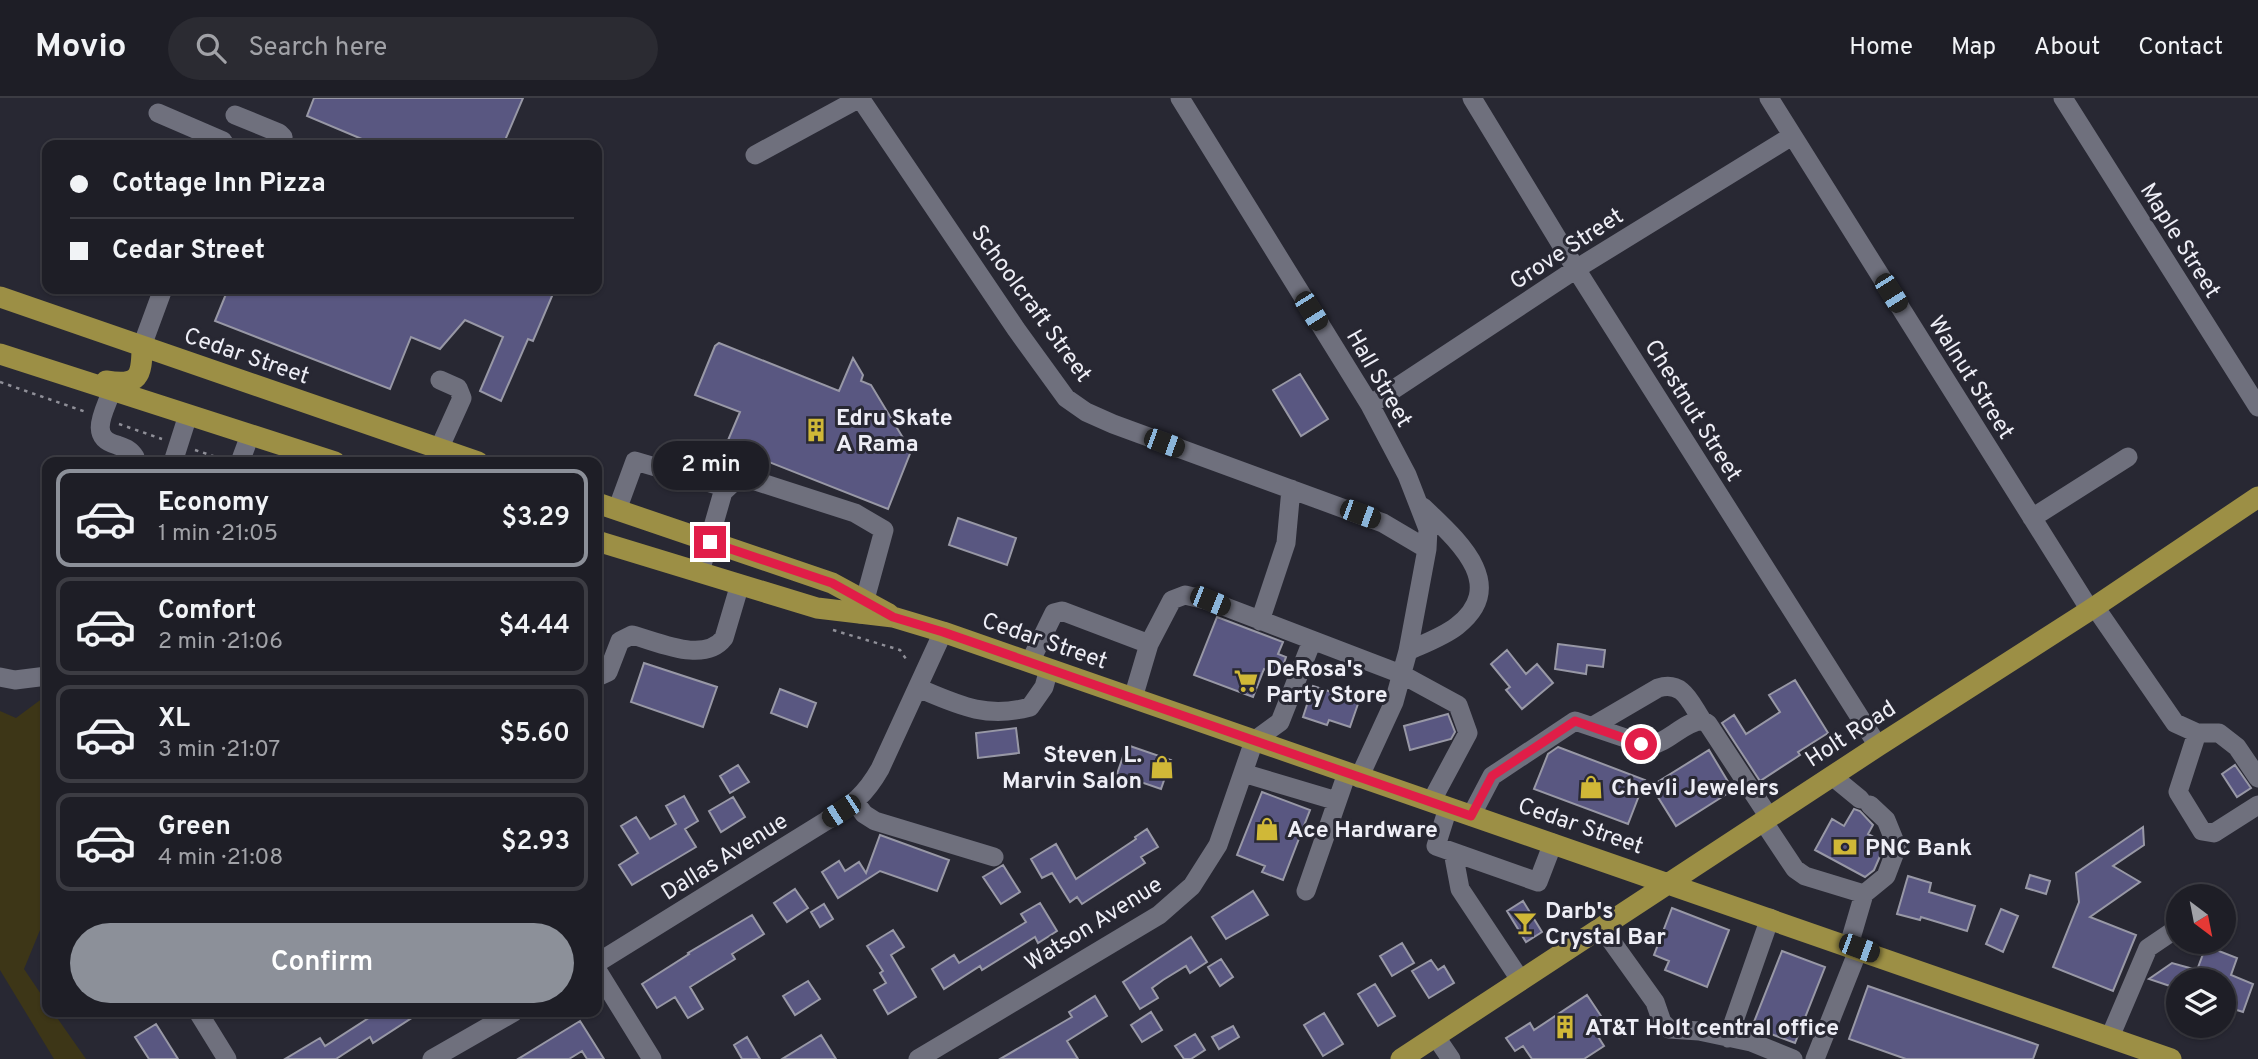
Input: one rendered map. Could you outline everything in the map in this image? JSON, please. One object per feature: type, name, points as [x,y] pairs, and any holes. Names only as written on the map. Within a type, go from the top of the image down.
[{"type":"main road","name":"Cedar Street","points":[[0,297],[142,346],[437,455]]},
{"type":"main road","points":[[59,374],[122,384],[132,382],[142,368],[142,346]]},
{"type":"main road","points":[[0,354],[319,457]]},
{"type":"main road","name":"Holt Road","points":[[1401,1059],[1878,746],[2093,609],[2258,498]]},
{"type":"main road","points":[[603,508],[710,542]]},
{"type":"main road","name":"Cedar Street","points":[[710,542],[832,583],[863,607],[943,632],[2171,1059]]},
{"type":"main road","points":[[602,543],[817,608],[863,607]]},
{"type":"street","points":[[755,155],[860,98]]},
{"type":"street","name":"Schoolcraft Street","points":[[860,98],[1016,329],[1066,398],[1086,412],[1113,424],[1383,523],[1427,550]]},
{"type":"street","name":"Hall Street","points":[[1180,98],[1370,405],[1407,475],[1419,504],[1428,529],[1427,550]]},
{"type":"street","name":"Chestnut Street","points":[[1472,98],[1576,269],[1878,746]]},
{"type":"street","name":"Walnut Street","points":[[1769,98],[2032,518],[2093,609],[2175,723],[2197,733]]},
{"type":"street","name":"Maple Street","points":[[2063,98],[2258,407]]},
{"type":"street","points":[[223,140],[238,106],[279,133],[282,140]]},
{"type":"street","points":[[158,113],[216,140]]},
{"type":"street","name":"Grove Street","points":[[1370,405],[1576,269],[1792,136]]},
{"type":"street","points":[[142,346],[161,294]]},
{"type":"street","points":[[437,455],[462,398],[458,388],[440,380]]},
{"type":"street","points":[[112,390],[99,429],[100,436],[104,441],[131,450],[135,457]]},
{"type":"street","points":[[175,457],[188,415]]},
{"type":"street","points":[[242,457],[250,435]]},
{"type":"street","points":[[2032,518],[2128,457]]},
{"type":"street","points":[[603,508],[635,461],[727,488]]},
{"type":"street","points":[[700,572],[723,492],[740,476],[855,513],[884,530],[863,607]]},
{"type":"street","points":[[1260,621],[1286,543],[1291,489]]},
{"type":"street","points":[[1408,651],[1455,628],[1472,611],[1481,588],[1474,565],[1459,541],[1419,504]]},
{"type":"street","points":[[1306,891],[1337,801],[1394,702],[1408,651],[1427,550]]},
{"type":"street","points":[[602,675],[608,672],[620,641],[632,635],[684,649],[702,650],[720,644],[740,584]]},
{"type":"street","points":[[1133,698],[1149,644],[1172,600],[1185,595],[1210,601],[1401,674],[1458,705],[1468,733],[1439,805],[1436,846],[1538,882],[1553,843]]},
{"type":"street","points":[[918,688],[963,708],[1009,713],[1030,708],[1044,687],[1040,666],[1054,613],[1062,611],[1149,644]]},
{"type":"street","name":"Dallas Avenue","points":[[602,960],[855,802],[869,789],[943,632]]},
{"type":"street","points":[[1254,741],[1280,722],[1312,641]]},
{"type":"street","points":[[0,677],[15,680],[42,677]]},
{"type":"street","points":[[1593,726],[1658,688],[1669,685],[1677,687],[1733,759],[1795,869],[1805,876],[1864,894]]},
{"type":"street","points":[[1471,816],[1492,776],[1567,724],[1575,721],[1649,746],[1658,744],[1693,721],[1702,720]]},
{"type":"street","points":[[2258,778],[2237,747],[2219,733],[2197,733],[2178,792],[2202,831],[2214,833],[2258,805]]},
{"type":"street","name":"Watson Avenue","points":[[918,1059],[1159,915],[1178,900],[1192,886],[1218,845],[1254,741]]},
{"type":"street","points":[[1243,773],[1337,801]]},
{"type":"street","points":[[1817,1059],[1854,947],[1864,894],[1886,876],[1897,847],[1886,820],[1832,776]]},
{"type":"street","points":[[855,802],[864,814],[874,821],[994,857]]},
{"type":"street","points":[[1452,852],[1460,888],[1521,981]]},
{"type":"street","points":[[1728,1038],[1770,918]]},
{"type":"street","points":[[1602,928],[1654,1002],[1662,1022],[1669,1029],[1699,1031],[1751,1042],[1794,1059]]},
{"type":"street","points":[[2110,1037],[2148,948],[2166,936]]},
{"type":"street","points":[[602,978],[652,1059]]},
{"type":"street","points":[[201,1017],[227,1059]]},
{"type":"street","points":[[432,1059],[505,1017]]},
{"type":"street","points":[[1436,1037],[1451,1059]]},
{"type":"shaded area","points":[[42,699],[42,925],[24,969],[42,996],[42,1017],[57,1017],[86,1059],[54,1059],[0,970],[0,711],[16,718]]},
{"type":"building","points":[[314,98],[523,98],[505,140],[364,140],[307,116]]},
{"type":"building","points":[[226,294],[553,294],[533,341],[528,339],[501,401],[480,391],[503,337],[465,320],[440,349],[411,337],[390,389],[215,321]]},
{"type":"building","name":"Edru Skate A Rama","points":[[719,343],[839,391],[853,358],[863,375],[861,381],[871,385],[911,451],[888,509],[726,445],[740,412],[695,395],[715,346]]},
{"type":"building","points":[[1300,374],[1328,419],[1301,436],[1273,390]]},
{"type":"building","points":[[958,518],[1016,538],[1007,565],[949,545]]},
{"type":"building","points":[[1217,617],[1283,642],[1278,654],[1286,657],[1280,675],[1264,669],[1253,697],[1194,675]]},
{"type":"building","points":[[1558,644],[1605,650],[1603,667],[1587,665],[1586,674],[1555,669]]},
{"type":"building","points":[[1507,650],[1526,674],[1537,664],[1553,683],[1522,709],[1506,690],[1510,687],[1491,664]]},
{"type":"building","points":[[644,663],[717,687],[703,727],[631,702]]},
{"type":"building","points":[[1795,680],[1828,733],[1760,781],[1722,723],[1734,715],[1746,734],[1780,712],[1769,695]]},
{"type":"building","points":[[1313,686],[1359,701],[1350,727],[1329,720],[1327,725],[1303,717]]},
{"type":"building","points":[[780,689],[816,703],[807,727],[771,713]]},
{"type":"building","points":[[1448,714],[1455,732],[1451,739],[1410,750],[1404,726]]},
{"type":"building","points":[[1016,728],[1019,753],[978,758],[976,733]]},
{"type":"building","points":[[1127,745],[1171,760],[1161,789],[1117,774]]},
{"type":"building","points":[[1558,747],[1645,780],[1628,824],[1534,789],[1548,754]]},
{"type":"building","points":[[1709,750],[1733,790],[1676,826],[1651,786]]},
{"type":"building","points":[[738,765],[749,782],[730,793],[720,776]]},
{"type":"building","points":[[2235,765],[2251,788],[2237,797],[2222,774]]},
{"type":"building","points":[[1262,792],[1310,810],[1283,880],[1262,872],[1265,866],[1237,855]]},
{"type":"building","points":[[684,796],[698,821],[685,829],[696,847],[632,885],[619,865],[638,853],[621,826],[636,817],[650,839],[676,824],[666,806]]},
{"type":"building","points":[[733,797],[745,817],[721,832],[709,811]]},
{"type":"building","points":[[1854,809],[1860,811],[1873,825],[1868,834],[1881,841],[1884,847],[1874,870],[1865,877],[1815,850],[1832,819],[1844,826]]},
{"type":"building","points":[[2143,827],[2144,845],[2113,866],[2140,882],[2090,917],[2136,935],[2113,991],[2053,967],[2079,902],[2076,873]]},
{"type":"building","points":[[1147,829],[1158,847],[1141,857],[1145,863],[1082,904],[1077,897],[1070,902],[1052,873],[1042,878],[1031,859],[1056,844],[1076,879]]},
{"type":"building","points":[[880,835],[949,860],[937,891],[880,871],[838,898],[822,872],[839,861],[845,871],[859,862],[866,873]]},
{"type":"building","points":[[1003,865],[1020,892],[1001,904],[983,877]]},
{"type":"building","points":[[2030,875],[2050,881],[2046,894],[2026,888]]},
{"type":"building","points":[[1908,876],[1931,883],[1929,892],[1975,906],[1967,931],[1921,917],[1920,920],[1897,914]]},
{"type":"building","points":[[795,889],[808,908],[787,922],[774,903]]},
{"type":"building","points":[[1253,891],[1268,915],[1226,939],[1212,917]]},
{"type":"building","points":[[1523,901],[1542,932],[1526,942],[1507,911]]},
{"type":"building","points":[[1040,903],[1057,931],[1038,943],[1035,937],[982,970],[980,966],[944,989],[932,969],[954,955],[959,963],[1026,922],[1021,914]]},
{"type":"building","points":[[824,904],[833,919],[820,927],[811,912]]},
{"type":"building","points":[[1672,908],[1729,930],[1707,987],[1665,970],[1669,961],[1654,955]]},
{"type":"building","points":[[2001,909],[2018,916],[2003,952],[1986,944]]},
{"type":"building","points":[[752,915],[764,934],[732,954],[735,959],[690,987],[703,1009],[688,1018],[675,997],[657,1008],[642,984]]},
{"type":"building","points":[[893,930],[904,947],[891,955],[916,997],[888,1014],[874,990],[886,983],[880,973],[883,971],[867,946]]},
{"type":"building","points":[[1191,937],[1207,962],[1190,973],[1186,966],[1163,980],[1152,988],[1158,998],[1140,1009],[1123,982]]},
{"type":"building","points":[[1402,943],[1414,963],[1392,976],[1380,956]]},
{"type":"building","points":[[1782,951],[1825,967],[1795,1043],[1752,1027]]},
{"type":"building","points":[[2203,954],[2227,954],[2237,958],[2233,968],[2198,968]]},
{"type":"building","points":[[1221,959],[1233,977],[1220,986],[1208,967]]},
{"type":"building","points":[[1431,960],[1438,970],[1444,966],[1454,983],[1429,998],[1412,971]]},
{"type":"building","points":[[2172,963],[2190,968],[2166,968],[2166,985],[2149,979]]},
{"type":"building","points":[[2236,977],[2253,984],[2243,1012],[2236,1010]]},
{"type":"building","points":[[808,981],[820,999],[795,1015],[783,996]]},
{"type":"building","points":[[1375,984],[1395,1016],[1378,1026],[1358,994]]},
{"type":"building","points":[[1868,986],[2038,1045],[2033,1059],[1906,1059],[1849,1039]]},
{"type":"building","name":"AT&T Holt central office","points":[[1587,995],[1601,1016],[1590,1024],[1604,1046],[1584,1059],[1532,1059],[1523,1046],[1515,1051],[1506,1038],[1530,1023],[1534,1030]]},
{"type":"building","points":[[1095,996],[1107,1016],[1067,1041],[1078,1059],[1000,1059],[1072,1017],[1069,1012]]},
{"type":"building","points":[[1151,1012],[1162,1030],[1142,1042],[1131,1025]]},
{"type":"building","points":[[1324,1013],[1343,1044],[1323,1056],[1304,1025]]},
{"type":"building","points":[[370,1017],[413,1017],[373,1043],[370,1037],[336,1059],[285,1059],[320,1038],[325,1046]]},
{"type":"building","points":[[580,1021],[604,1059],[587,1059],[582,1051],[569,1059],[518,1059]]},
{"type":"building","points":[[156,1024],[178,1059],[149,1059],[135,1037]]},
{"type":"building","points":[[1233,1026],[1239,1037],[1219,1049],[1212,1037]]},
{"type":"building","points":[[1195,1034],[1205,1050],[1191,1059],[1184,1059],[1175,1046]]},
{"type":"building","points":[[821,1035],[836,1059],[782,1059]]},
{"type":"building","points":[[747,1037],[760,1059],[742,1059],[734,1045]]},
{"type":"place","name":"Edru Skate A Rama","points":[[816,430]]},
{"type":"place","name":"DeRosa's Party Store","points":[[1246,681]]},
{"type":"place","name":"Steven L. Marvin Salon","points":[[1162,767]]},
{"type":"place","name":"Chevli Jewelers","points":[[1591,787]]},
{"type":"place","name":"Ace Hardware","points":[[1267,829]]},
{"type":"place","name":"PNC Bank","points":[[1845,847]]},
{"type":"place","name":"Darb's Crystal Bar","points":[[1525,923]]},
{"type":"place","name":"AT&T Holt central office","points":[[1565,1027]]},
{"type":"route","points":[[710,542],[832,583],[893,617],[1471,816],[1492,776],[1567,724],[1583,722],[1641,744]]}]
